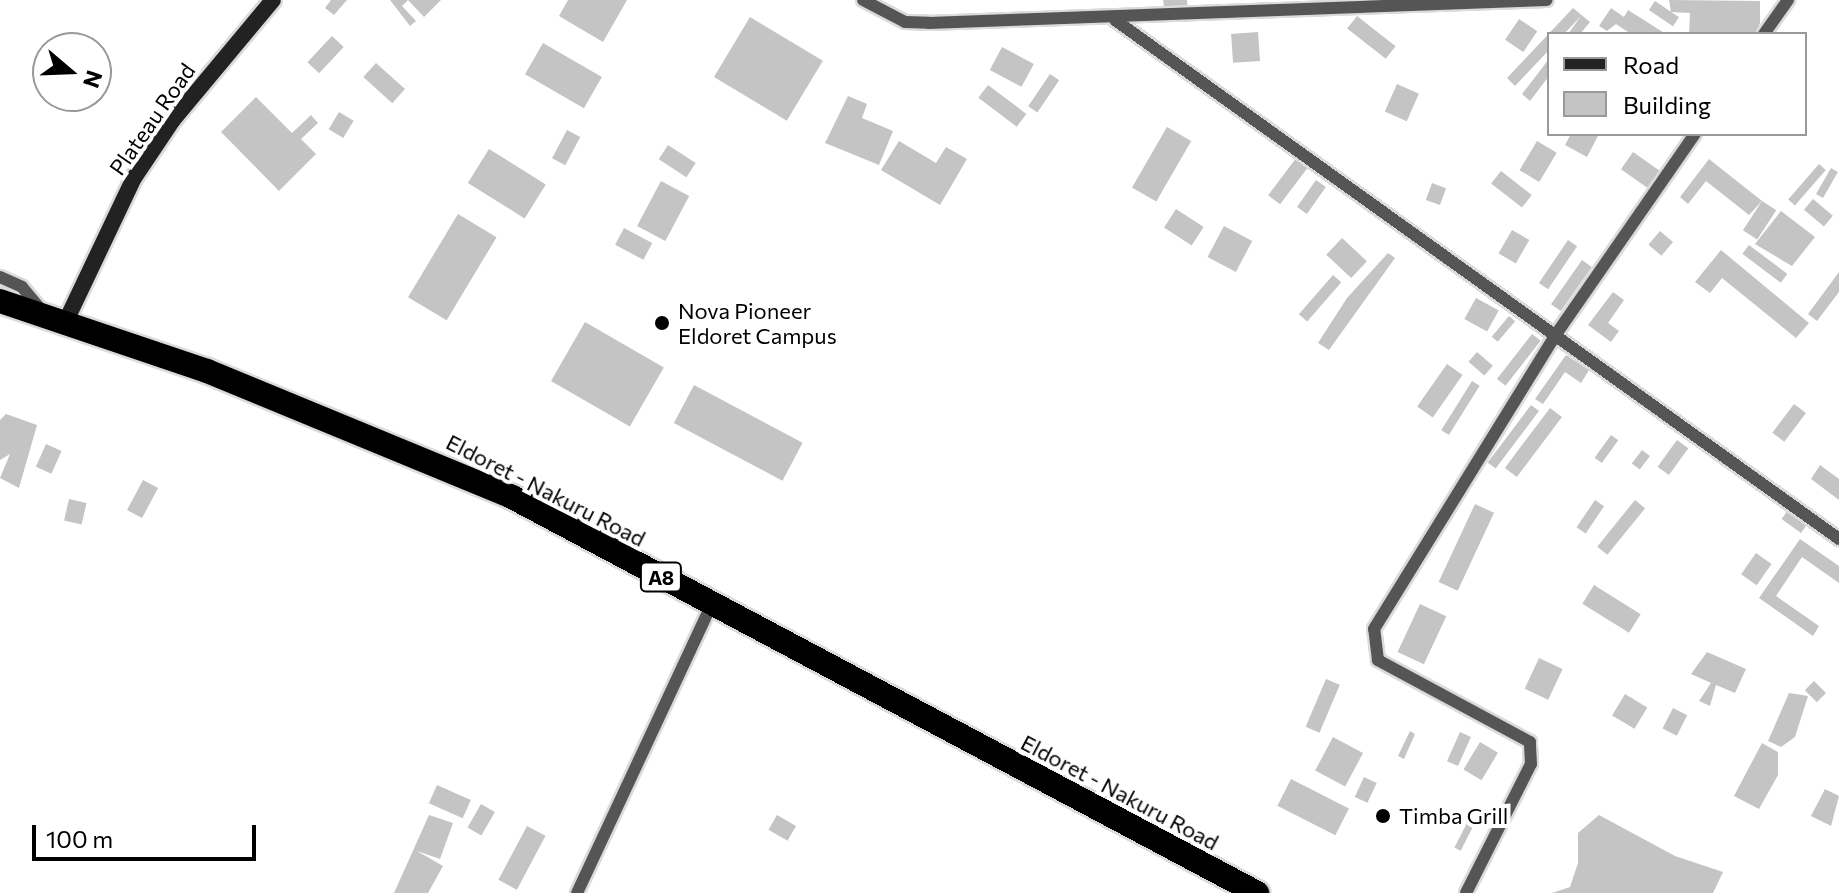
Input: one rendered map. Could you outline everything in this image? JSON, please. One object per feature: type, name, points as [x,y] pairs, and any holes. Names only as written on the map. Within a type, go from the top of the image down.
[{"type":"highway","name":"Eldoret - Nakuru Road","points":[[0,301],[43,312],[431,461],[512,497],[1257,893]]},
{"type":"street","name":"Plateau Road","points":[[66,321],[134,178],[173,120],[273,0]]},
{"type":"street","points":[[863,0],[905,22],[1115,20],[1547,0]]},
{"type":"street","points":[[1765,32],[1788,0]]},
{"type":"street","points":[[1115,20],[1557,333],[1839,539]]},
{"type":"street","points":[[1466,893],[1531,764],[1530,742],[1378,660],[1374,629],[1557,333],[1694,136]]},
{"type":"street","points":[[0,277],[22,287],[43,312]]},
{"type":"street","points":[[577,893],[712,604]]},
{"type":"building","points":[[331,0],[347,0],[334,15],[325,8]]},
{"type":"building","points":[[390,0],[408,0],[402,6],[416,21],[410,26]]},
{"type":"building","points":[[408,0],[441,0],[424,17]]},
{"type":"building","points":[[568,0],[627,0],[603,42],[559,16]]},
{"type":"building","points":[[1163,0],[1187,0],[1188,12],[1165,15]]},
{"type":"building","points":[[1669,0],[1760,1],[1760,23],[1756,32],[1689,32],[1690,13],[1671,12]]},
{"type":"building","points":[[1655,1],[1679,17],[1673,26],[1649,10]]},
{"type":"building","points":[[1573,8],[1590,22],[1582,32],[1569,32],[1581,16],[1566,32],[1550,32]]},
{"type":"building","points":[[1611,8],[1624,17],[1628,10],[1663,32],[1628,32],[1616,24],[1607,31],[1599,26]]},
{"type":"building","points":[[1357,16],[1396,46],[1386,59],[1347,29]]},
{"type":"building","points":[[750,17],[823,61],[787,121],[714,77]]},
{"type":"building","points":[[1519,19],[1537,31],[1523,52],[1505,40]]},
{"type":"building","points":[[1258,32],[1260,61],[1233,63],[1231,34]]},
{"type":"building","points":[[332,36],[344,47],[319,73],[307,62]]},
{"type":"building","points":[[1547,36],[1547,52],[1515,86],[1507,78]]},
{"type":"building","points":[[543,43],[602,77],[584,108],[525,74]]},
{"type":"building","points":[[1002,47],[1034,64],[1022,87],[990,70]]},
{"type":"building","points":[[1547,62],[1547,79],[1530,101],[1522,94]]},
{"type":"building","points":[[376,63],[405,89],[392,103],[363,77]]},
{"type":"building","points":[[1050,74],[1059,80],[1037,112],[1028,106]]},
{"type":"building","points":[[1397,84],[1419,94],[1407,121],[1385,111]]},
{"type":"building","points":[[988,85],[1026,114],[1017,127],[978,98]]},
{"type":"building","points":[[848,96],[867,104],[862,118],[893,131],[879,165],[825,143]]},
{"type":"building","points":[[256,97],[292,133],[311,115],[318,123],[301,139],[316,154],[279,191],[221,132]]},
{"type":"building","points":[[339,112],[354,121],[343,138],[329,129]]},
{"type":"building","points":[[1167,127],[1191,141],[1156,202],[1132,188]]},
{"type":"building","points":[[567,130],[580,137],[565,165],[552,158]]},
{"type":"building","points":[[1570,136],[1598,136],[1587,157],[1565,145]]},
{"type":"building","points":[[899,141],[936,163],[946,147],[967,159],[940,205],[881,170]]},
{"type":"building","points":[[1537,141],[1557,153],[1539,182],[1519,170]]},
{"type":"building","points":[[668,145],[696,163],[686,177],[659,159]]},
{"type":"building","points":[[489,149],[546,185],[525,218],[468,183]]},
{"type":"building","points":[[1633,152],[1660,171],[1648,188],[1621,169]]},
{"type":"building","points":[[1297,157],[1309,166],[1280,204],[1268,195]]},
{"type":"building","points":[[1709,159],[1762,201],[1749,215],[1706,181],[1688,204],[1680,197]]},
{"type":"building","points":[[1819,164],[1826,170],[1795,205],[1788,199]]},
{"type":"building","points":[[1831,168],[1838,172],[1823,198],[1816,194]]},
{"type":"building","points":[[1501,171],[1532,195],[1522,208],[1491,184]]},
{"type":"building","points":[[1316,180],[1326,187],[1307,214],[1297,207]]},
{"type":"building","points":[[661,181],[689,196],[665,241],[637,226]]},
{"type":"building","points":[[1432,183],[1446,188],[1440,205],[1426,200]]},
{"type":"building","points":[[1813,199],[1833,216],[1824,226],[1804,210]]},
{"type":"building","points":[[1762,201],[1776,210],[1757,240],[1743,230]]},
{"type":"building","points":[[1176,209],[1204,227],[1192,245],[1164,227]]},
{"type":"building","points":[[1781,211],[1815,237],[1792,266],[1755,244]]},
{"type":"building","points":[[458,214],[497,237],[447,320],[408,297]]},
{"type":"building","points":[[1224,226],[1252,241],[1236,272],[1208,257]]},
{"type":"building","points":[[624,228],[652,243],[643,260],[615,245]]},
{"type":"building","points":[[1512,230],[1529,240],[1516,263],[1498,253]]},
{"type":"building","points":[[1660,231],[1673,242],[1661,256],[1648,245]]},
{"type":"building","points":[[1342,238],[1367,261],[1351,278],[1326,255]]},
{"type":"building","points":[[1568,240],[1577,246],[1548,289],[1539,283]]},
{"type":"building","points":[[1749,245],[1787,274],[1781,283],[1742,254]]},
{"type":"building","points":[[1721,250],[1809,323],[1796,338],[1722,278],[1710,293],[1695,282]]},
{"type":"building","points":[[1388,253],[1395,258],[1329,350],[1318,343],[1347,298]]},
{"type":"building","points":[[1582,260],[1592,267],[1561,311],[1551,304]]},
{"type":"building","points":[[1839,272],[1839,292],[1817,321],[1808,314]]},
{"type":"building","points":[[1333,275],[1341,282],[1307,321],[1299,314]]},
{"type":"building","points":[[1613,292],[1624,300],[1608,323],[1619,331],[1611,342],[1588,325]]},
{"type":"building","points":[[1476,298],[1499,311],[1487,332],[1464,319]]},
{"type":"building","points":[[1509,316],[1515,321],[1498,342],[1492,337]]},
{"type":"building","points":[[585,322],[664,368],[630,426],[551,381]]},
{"type":"building","points":[[1532,334],[1541,341],[1506,386],[1497,379]]},
{"type":"building","points":[[1477,352],[1493,366],[1484,376],[1468,362]]},
{"type":"building","points":[[1566,355],[1589,370],[1581,383],[1565,372],[1543,404],[1535,399]]},
{"type":"building","points":[[1447,364],[1463,375],[1433,417],[1417,407]]},
{"type":"building","points":[[1472,381],[1480,386],[1449,435],[1441,430]]},
{"type":"building","points":[[694,385],[803,443],[782,481],[674,423]]},
{"type":"building","points":[[1794,404],[1806,413],[1784,442],[1772,433]]},
{"type":"building","points":[[1531,405],[1539,411],[1496,469],[1488,463]]},
{"type":"building","points":[[1550,408],[1562,417],[1517,477],[1505,468]]},
{"type":"building","points":[[6,414],[37,425],[19,488],[0,478],[10,454],[0,460],[0,420]]},
{"type":"building","points":[[1611,435],[1618,440],[1602,463],[1595,458]]},
{"type":"building","points":[[1677,440],[1688,448],[1669,475],[1658,467]]},
{"type":"building","points":[[46,444],[62,451],[51,474],[36,467]]},
{"type":"building","points":[[1642,450],[1650,456],[1640,470],[1632,464]]},
{"type":"building","points":[[1820,465],[1839,479],[1839,500],[1811,479]]},
{"type":"building","points":[[143,480],[158,488],[142,518],[127,510]]},
{"type":"building","points":[[69,499],[87,503],[82,524],[64,520]]},
{"type":"building","points":[[1595,500],[1604,506],[1586,534],[1577,527]]},
{"type":"building","points":[[1635,500],[1645,508],[1607,555],[1597,547]]},
{"type":"building","points":[[1475,504],[1494,513],[1458,591],[1439,582]]},
{"type":"building","points":[[1788,510],[1807,524],[1801,533],[1782,519]]},
{"type":"building","points":[[1800,539],[1839,566],[1839,583],[1802,557],[1776,596],[1819,626],[1813,636],[1759,598]]},
{"type":"building","points":[[1756,553],[1772,564],[1757,585],[1741,574]]},
{"type":"building","points":[[1594,585],[1641,614],[1629,633],[1582,604]]},
{"type":"building","points":[[1420,604],[1446,616],[1424,664],[1398,652]]},
{"type":"building","points":[[1707,652],[1746,669],[1735,693],[1716,685],[1710,706],[1699,701],[1711,683],[1691,674]]},
{"type":"building","points":[[1539,658],[1563,669],[1548,700],[1525,689]]},
{"type":"building","points":[[1326,679],[1340,685],[1319,733],[1306,727]]},
{"type":"building","points":[[1814,681],[1826,693],[1817,702],[1805,690]]},
{"type":"building","points":[[1789,693],[1808,696],[1795,737],[1781,747],[1768,741]]},
{"type":"building","points":[[1625,694],[1647,707],[1634,729],[1612,715]]},
{"type":"building","points":[[1673,708],[1687,715],[1677,736],[1663,728]]},
{"type":"building","points":[[1410,731],[1415,734],[1404,759],[1398,756]]},
{"type":"building","points":[[1460,732],[1471,737],[1458,766],[1447,761]]},
{"type":"building","points":[[1333,737],[1363,753],[1345,787],[1315,771]]},
{"type":"building","points":[[1480,742],[1498,753],[1482,780],[1464,769]]},
{"type":"building","points":[[1762,743],[1778,752],[1778,775],[1759,809],[1734,796]]},
{"type":"building","points":[[1364,777],[1377,783],[1367,803],[1355,797]]},
{"type":"building","points":[[1291,779],[1349,809],[1335,835],[1277,806]]},
{"type":"building","points":[[437,785],[471,800],[463,818],[429,803]]},
{"type":"building","points":[[1825,789],[1839,796],[1831,826],[1811,816]]},
{"type":"building","points":[[481,804],[495,812],[481,835],[468,827]]},
{"type":"building","points":[[429,815],[453,823],[440,859],[417,851],[443,866],[428,893],[394,893]]},
{"type":"building","points":[[777,815],[796,826],[788,841],[768,830]]},
{"type":"building","points":[[1599,815],[1675,856],[1723,872],[1713,893],[1552,893],[1570,887],[1578,863],[1578,833]]},
{"type":"building","points":[[1469,819],[1475,822],[1461,851],[1454,848]]},
{"type":"building","points":[[527,826],[546,836],[517,890],[498,880]]},
{"type":"place","name":"Nova Pioneer Eldoret Campus","points":[[662,323]]},
{"type":"place","name":"Timba Grill","points":[[1383,816]]}]
